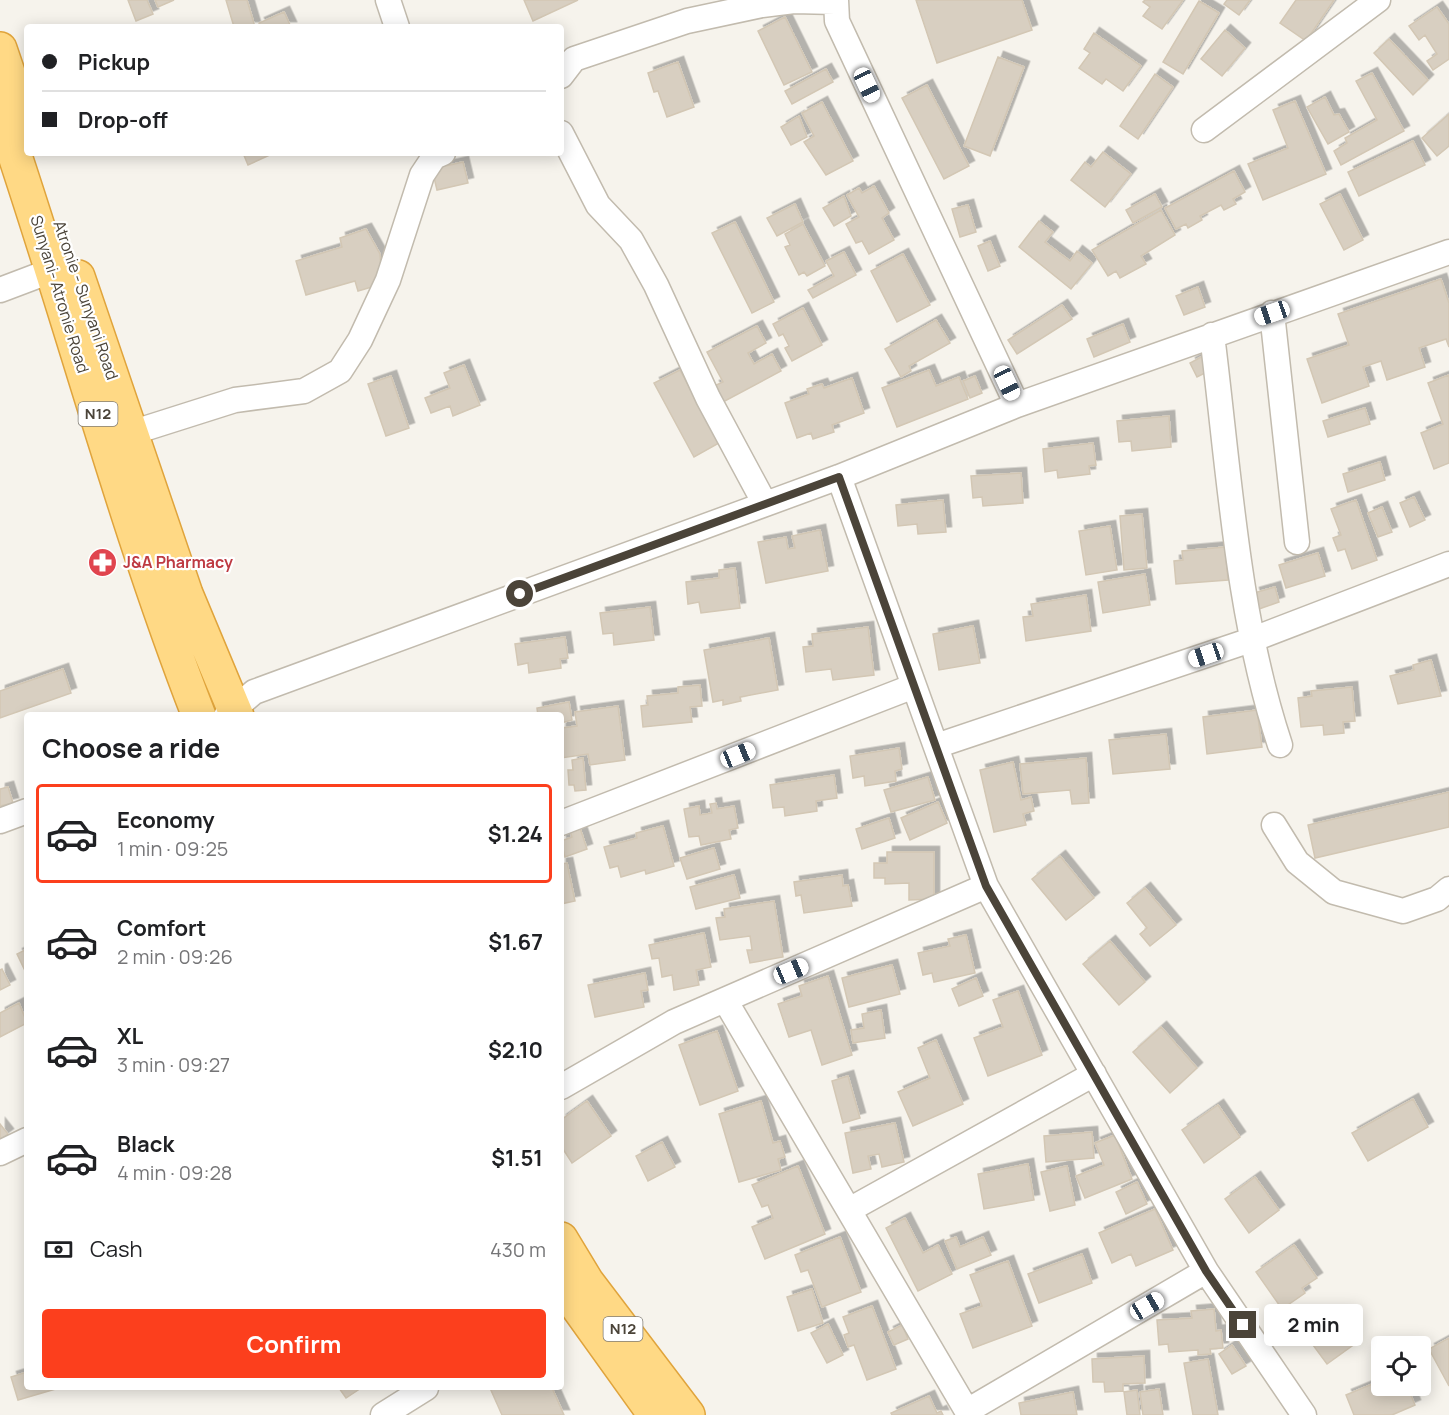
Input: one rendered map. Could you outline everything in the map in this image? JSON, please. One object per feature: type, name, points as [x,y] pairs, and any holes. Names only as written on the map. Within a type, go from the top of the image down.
[{"type":"highway","points":[[0,49],[24,119]]},
{"type":"highway","name":"Sunyani- Atronie Road","points":[[0,111],[53,270],[157,604],[198,712]]},
{"type":"highway","name":"Atronie - Sunyani Road","points":[[37,156],[186,594],[231,712]]},
{"type":"highway","name":"N12","points":[[564,1244],[587,1282],[688,1415]]},
{"type":"highway","name":"N12","points":[[564,1293],[655,1415]]},
{"type":"street","points":[[388,0],[396,24]]},
{"type":"street","points":[[1204,130],[1378,0]]},
{"type":"street","points":[[564,72],[574,58],[687,21],[762,4],[836,1],[837,21],[1017,405]]},
{"type":"street","points":[[564,139],[598,204],[631,240],[656,285],[708,399],[765,504]]},
{"type":"street","points":[[131,433],[235,400],[304,391],[340,371],[360,340],[388,280],[422,175],[436,156]]},
{"type":"street","points":[[234,712],[254,692],[839,477],[1017,405],[1212,334],[1449,252]]},
{"type":"street","points":[[0,290],[53,270]]},
{"type":"street","points":[[1272,313],[1297,542]]},
{"type":"street","points":[[1212,334],[1251,640],[1264,698],[1280,745]]},
{"type":"street","points":[[839,477],[986,886],[1206,1271],[1304,1415]]},
{"type":"street","points":[[936,746],[1251,640],[1449,564]]},
{"type":"street","points":[[564,823],[914,686]]},
{"type":"street","points":[[0,821],[24,812]]},
{"type":"street","points":[[1274,825],[1297,862],[1334,892],[1403,911],[1437,899],[1449,889]]},
{"type":"street","points":[[564,1085],[674,1022],[986,886]]},
{"type":"street","points":[[725,1000],[969,1413],[1206,1271]]},
{"type":"street","points":[[849,1210],[1094,1074]]},
{"type":"street","points":[[0,1153],[24,1141]]},
{"type":"street","points":[[383,1415],[423,1390]]},
{"type":"building","points":[[128,0],[147,0],[153,14],[136,21]]},
{"type":"building","points":[[155,0],[174,0],[158,7]]},
{"type":"building","points":[[226,0],[247,0],[254,24],[233,24]]},
{"type":"building","points":[[524,0],[578,0],[533,21]]},
{"type":"building","points":[[916,0],[1022,0],[1032,30],[937,63]]},
{"type":"building","points":[[1145,0],[1183,0],[1162,29],[1143,16],[1150,7],[1143,2]]},
{"type":"building","points":[[1227,0],[1250,0],[1239,15],[1224,4]]},
{"type":"building","points":[[1296,0],[1334,0],[1306,41],[1280,23]]},
{"type":"building","points":[[1199,1],[1219,13],[1183,74],[1163,62]]},
{"type":"building","points":[[1437,7],[1449,24],[1449,59],[1433,70],[1427,61],[1437,54],[1425,35],[1419,40],[1409,26]]},
{"type":"building","points":[[284,12],[290,24],[260,24]]},
{"type":"building","points":[[785,17],[812,72],[784,85],[758,31]]},
{"type":"building","points":[[1225,30],[1245,48],[1222,76],[1201,59]]},
{"type":"building","points":[[1094,33],[1141,66],[1123,91],[1106,79],[1102,84],[1079,68],[1090,53],[1084,49]]},
{"type":"building","points":[[1389,39],[1428,80],[1413,95],[1374,53]]},
{"type":"building","points":[[998,57],[1024,67],[990,156],[964,146]]},
{"type":"building","points":[[678,62],[694,107],[667,117],[658,91],[654,92],[648,73]]},
{"type":"building","points":[[826,69],[833,82],[792,104],[785,91]]},
{"type":"building","points":[[1372,73],[1404,131],[1341,165],[1334,151],[1347,143],[1345,138],[1377,120],[1356,81]]},
{"type":"building","points":[[1155,74],[1173,87],[1138,139],[1120,126]]},
{"type":"building","points":[[927,85],[969,166],[944,179],[902,98]]},
{"type":"building","points":[[1325,97],[1334,115],[1339,114],[1349,132],[1328,144],[1307,107]]},
{"type":"building","points":[[1295,101],[1326,174],[1263,200],[1248,164],[1288,148],[1273,110]]},
{"type":"building","points":[[822,102],[853,161],[826,175],[804,142],[814,136],[802,113]]},
{"type":"building","points":[[1449,114],[1449,146],[1437,156],[1422,138]]},
{"type":"building","points":[[799,116],[807,137],[791,145],[781,127]]},
{"type":"building","points":[[1413,141],[1425,165],[1359,196],[1348,172]]},
{"type":"building","points":[[1103,152],[1131,174],[1105,207],[1071,180],[1085,162],[1091,167]]},
{"type":"building","points":[[244,156],[268,156],[248,165]]},
{"type":"building","points":[[463,162],[468,183],[437,190],[432,169]]},
{"type":"building","points":[[1234,171],[1245,192],[1233,199],[1236,204],[1224,210],[1221,205],[1200,216],[1202,220],[1188,228],[1186,224],[1176,229],[1165,208]]},
{"type":"building","points":[[874,186],[889,213],[882,218],[894,240],[869,254],[862,241],[856,243],[846,224],[859,217],[847,195],[859,188],[862,193]]},
{"type":"building","points":[[1155,194],[1162,207],[1133,223],[1126,210]]},
{"type":"building","points":[[1340,194],[1363,240],[1344,250],[1320,204]]},
{"type":"building","points":[[844,196],[851,216],[834,226],[823,208]]},
{"type":"building","points":[[795,204],[803,222],[777,236],[767,218]]},
{"type":"building","points":[[968,205],[976,232],[960,237],[952,209]]},
{"type":"building","points":[[1161,210],[1175,235],[1141,256],[1146,264],[1120,278],[1116,271],[1108,276],[1092,250]]},
{"type":"building","points":[[1039,221],[1053,232],[1045,242],[1070,261],[1077,251],[1092,263],[1071,289],[1019,247]]},
{"type":"building","points":[[735,222],[774,302],[752,313],[712,233]]},
{"type":"building","points":[[803,224],[825,266],[807,276],[804,272],[799,275],[785,247],[790,245],[785,234]]},
{"type":"building","points":[[366,229],[380,254],[382,284],[358,291],[355,281],[306,295],[296,261],[342,247],[340,238]]},
{"type":"building","points":[[990,241],[1000,266],[988,271],[978,246]]},
{"type":"building","points":[[844,252],[856,275],[813,298],[808,290],[834,276],[826,261]]},
{"type":"building","points":[[903,254],[930,305],[897,322],[871,271]]},
{"type":"building","points":[[1441,279],[1449,303],[1449,347],[1446,339],[1419,348],[1425,367],[1387,380],[1381,361],[1363,367],[1369,386],[1322,403],[1307,359],[1349,345],[1338,314]]},
{"type":"building","points":[[1198,287],[1205,307],[1184,315],[1176,296]]},
{"type":"building","points":[[1062,305],[1072,319],[1017,354],[1008,340]]},
{"type":"building","points":[[803,308],[822,345],[792,361],[785,348],[789,346],[783,334],[779,336],[773,324]]},
{"type":"building","points":[[936,320],[950,343],[909,366],[911,371],[901,377],[885,349]]},
{"type":"building","points":[[1123,324],[1130,342],[1094,357],[1087,339]]},
{"type":"building","points":[[757,326],[766,343],[748,353],[754,364],[772,354],[781,371],[723,402],[714,386],[723,382],[707,352]]},
{"type":"building","points":[[1203,356],[1211,370],[1197,377],[1190,363]]},
{"type":"building","points":[[464,365],[480,405],[453,416],[450,406],[431,413],[425,398],[450,388],[444,373]]},
{"type":"building","points":[[680,370],[719,443],[694,457],[654,383]]},
{"type":"building","points":[[929,370],[936,386],[959,377],[968,399],[897,427],[882,388]]},
{"type":"building","points":[[1449,375],[1449,463],[1434,469],[1421,433],[1443,424],[1428,383]]},
{"type":"building","points":[[391,376],[409,428],[386,436],[368,384]]},
{"type":"building","points":[[975,376],[982,393],[970,398],[963,381]]},
{"type":"building","points":[[852,378],[864,413],[832,425],[834,432],[813,439],[811,433],[797,438],[785,403],[809,394],[807,389],[822,384],[824,388]]},
{"type":"building","points":[[1365,408],[1370,424],[1328,437],[1323,421]]},
{"type":"building","points":[[1169,416],[1171,447],[1132,451],[1131,441],[1119,442],[1117,421]]},
{"type":"building","points":[[1093,443],[1096,465],[1089,466],[1090,474],[1058,478],[1057,470],[1045,472],[1043,449]]},
{"type":"building","points":[[1380,462],[1385,480],[1348,492],[1343,474]]},
{"type":"building","points":[[1021,473],[1023,503],[983,506],[982,497],[973,498],[971,476]]},
{"type":"building","points":[[1414,497],[1425,520],[1410,527],[1400,503]]},
{"type":"building","points":[[943,500],[946,532],[918,534],[917,524],[898,526],[896,505]]},
{"type":"building","points":[[1356,500],[1377,560],[1352,569],[1345,549],[1338,551],[1333,538],[1341,535],[1331,509]]},
{"type":"building","points":[[1382,507],[1392,532],[1378,537],[1368,513]]},
{"type":"building","points":[[1142,514],[1147,568],[1124,570],[1120,516]]},
{"type":"building","points":[[1110,526],[1117,570],[1086,575],[1079,531]]},
{"type":"building","points":[[820,530],[828,571],[766,583],[758,542],[786,537],[788,549],[795,548],[792,536]]},
{"type":"building","points":[[1225,547],[1228,580],[1176,584],[1174,561],[1183,560],[1182,551]]},
{"type":"building","points":[[1318,553],[1325,576],[1286,588],[1279,565]]},
{"type":"building","points":[[735,568],[740,608],[701,613],[699,602],[688,604],[686,582],[719,578],[719,570]]},
{"type":"building","points":[[1145,574],[1150,605],[1103,613],[1098,582]]},
{"type":"building","points":[[1275,587],[1279,602],[1259,609],[1254,593]]},
{"type":"building","points":[[1086,595],[1091,631],[1026,641],[1023,617],[1033,616],[1031,604]]},
{"type":"building","points":[[650,607],[654,640],[614,645],[613,633],[603,634],[600,613]]},
{"type":"building","points":[[973,626],[980,663],[939,670],[933,634]]},
{"type":"building","points":[[868,627],[874,675],[833,680],[831,669],[806,672],[803,647],[813,646],[812,634]]},
{"type":"building","points":[[565,637],[568,658],[560,659],[561,668],[529,673],[528,663],[518,665],[515,644]]},
{"type":"building","points":[[769,638],[778,690],[740,697],[741,701],[723,705],[723,700],[713,702],[704,650]]},
{"type":"building","points":[[1431,660],[1441,696],[1398,704],[1390,676],[1414,670],[1413,665]]},
{"type":"building","points":[[63,669],[71,693],[0,718],[0,691]]},
{"type":"building","points":[[700,685],[702,706],[690,707],[692,722],[643,727],[641,706],[648,705],[647,696],[678,693],[678,687]]},
{"type":"building","points":[[1352,687],[1355,721],[1343,722],[1344,733],[1324,735],[1323,725],[1301,727],[1298,698],[1312,696],[1311,691]]},
{"type":"building","points":[[569,702],[572,720],[564,722],[564,712],[538,712],[537,708]]},
{"type":"building","points":[[618,706],[625,760],[590,765],[588,754],[564,758],[564,728],[577,726],[575,712]]},
{"type":"building","points":[[1257,710],[1262,747],[1207,754],[1203,717]]},
{"type":"building","points":[[1166,734],[1170,769],[1113,774],[1109,740]]},
{"type":"building","points":[[899,748],[902,769],[895,771],[896,781],[865,786],[864,776],[853,778],[850,756]]},
{"type":"building","points":[[583,758],[586,790],[575,791],[574,785],[569,785],[568,770],[573,770],[572,760]]},
{"type":"building","points":[[1086,758],[1089,803],[1072,804],[1070,790],[1023,794],[1020,764]]},
{"type":"building","points":[[1013,762],[1021,800],[1031,797],[1034,811],[1023,814],[1026,825],[994,832],[980,770]]},
{"type":"building","points":[[834,775],[837,798],[816,801],[817,811],[785,816],[784,807],[773,808],[770,785]]},
{"type":"building","points":[[928,777],[935,800],[891,812],[884,790]]},
{"type":"building","points":[[8,787],[13,803],[0,806],[0,789]]},
{"type":"building","points":[[1449,792],[1449,827],[1315,858],[1308,825]]},
{"type":"building","points":[[938,802],[947,823],[910,840],[901,818]]},
{"type":"building","points":[[716,803],[717,809],[734,806],[738,828],[729,830],[731,839],[701,845],[699,836],[689,837],[684,809],[699,806],[700,815],[712,813],[710,804]]},
{"type":"building","points":[[889,818],[895,838],[862,849],[856,829]]},
{"type":"building","points":[[663,826],[674,866],[646,874],[645,870],[621,877],[618,866],[610,868],[604,847],[637,838],[636,833]]},
{"type":"building","points":[[580,828],[587,849],[565,857],[564,840],[572,837],[570,831]]},
{"type":"building","points":[[714,848],[720,869],[687,879],[680,858]]},
{"type":"building","points":[[887,852],[934,852],[934,899],[909,900],[909,883],[885,884],[885,878],[874,878],[874,863],[887,863]]},
{"type":"building","points":[[1060,856],[1094,898],[1066,920],[1032,879]]},
{"type":"building","points":[[567,863],[575,901],[564,903],[564,864]]},
{"type":"building","points":[[734,875],[740,898],[696,909],[690,887]]},
{"type":"building","points":[[842,875],[843,886],[848,885],[852,906],[804,913],[801,895],[796,896],[794,882]]},
{"type":"building","points":[[1145,888],[1176,925],[1150,946],[1140,934],[1147,928],[1127,903]]},
{"type":"building","points":[[774,901],[783,957],[750,963],[747,950],[752,950],[750,936],[720,940],[716,918],[725,917],[724,909]]},
{"type":"building","points":[[704,933],[711,967],[696,970],[699,985],[674,990],[672,975],[662,977],[659,958],[652,959],[649,945]]},
{"type":"building","points":[[966,935],[975,973],[934,982],[932,973],[923,975],[918,953],[950,946],[948,939]]},
{"type":"building","points":[[1110,941],[1145,982],[1119,1005],[1083,964]]},
{"type":"building","points":[[24,950],[24,969],[17,954]]},
{"type":"building","points":[[892,965],[900,994],[849,1007],[842,978]]},
{"type":"building","points":[[2,969],[10,985],[0,990],[0,970]]},
{"type":"building","points":[[645,973],[648,990],[641,991],[644,1007],[595,1017],[588,985]]},
{"type":"building","points":[[828,976],[852,1055],[822,1065],[811,1030],[789,1037],[778,1004],[802,996],[799,986]]},
{"type":"building","points":[[976,978],[983,996],[959,1006],[952,989]]},
{"type":"building","points":[[1018,991],[1042,1055],[988,1076],[974,1038],[1003,1027],[993,1000]]},
{"type":"building","points":[[19,1003],[24,1016],[24,1025],[0,1037],[0,1013]]},
{"type":"building","points":[[881,1010],[885,1038],[853,1043],[851,1030],[864,1028],[862,1014]]},
{"type":"building","points":[[1161,1027],[1197,1068],[1170,1093],[1133,1052]]},
{"type":"building","points":[[717,1031],[738,1091],[700,1105],[679,1045]]},
{"type":"building","points":[[936,1040],[963,1104],[913,1126],[898,1092],[930,1078],[918,1048]]},
{"type":"building","points":[[848,1076],[860,1118],[843,1123],[832,1081]]},
{"type":"building","points":[[1413,1099],[1428,1127],[1368,1161],[1352,1133]]},
{"type":"building","points":[[587,1101],[611,1136],[572,1163],[564,1151],[564,1118]]},
{"type":"building","points":[[761,1101],[773,1143],[780,1141],[785,1157],[778,1159],[781,1170],[739,1182],[719,1114]]},
{"type":"building","points":[[1218,1105],[1240,1137],[1204,1163],[1182,1130]]},
{"type":"building","points":[[895,1123],[904,1162],[882,1167],[879,1154],[868,1156],[871,1169],[853,1173],[845,1133]]},
{"type":"building","points":[[0,1124],[8,1134],[0,1140]]},
{"type":"building","points":[[1092,1132],[1094,1158],[1046,1162],[1044,1136]]},
{"type":"building","points":[[1115,1135],[1132,1179],[1085,1198],[1076,1176],[1104,1165],[1095,1143]]},
{"type":"building","points":[[662,1142],[675,1167],[648,1181],[636,1156]]},
{"type":"building","points":[[1028,1164],[1034,1200],[984,1209],[978,1174]]},
{"type":"building","points":[[798,1166],[825,1234],[765,1259],[752,1227],[773,1218],[768,1205],[762,1207],[752,1185]]},
{"type":"building","points":[[1067,1166],[1075,1205],[1050,1211],[1041,1172]]},
{"type":"building","points":[[1255,1177],[1279,1210],[1249,1233],[1225,1199]]},
{"type":"building","points":[[1137,1182],[1147,1204],[1126,1214],[1116,1192]]},
{"type":"building","points":[[1155,1209],[1173,1250],[1136,1266],[1131,1254],[1112,1263],[1099,1233]]},
{"type":"building","points":[[905,1218],[923,1253],[938,1245],[952,1274],[918,1291],[886,1228]]},
{"type":"building","points":[[840,1237],[861,1292],[822,1307],[808,1270],[801,1272],[795,1255]]},
{"type":"building","points":[[956,1237],[960,1247],[983,1237],[991,1255],[957,1269],[945,1241]]},
{"type":"building","points":[[1294,1245],[1317,1278],[1302,1288],[1305,1293],[1282,1309],[1256,1272]]},
{"type":"building","points":[[1082,1254],[1092,1283],[1039,1303],[1028,1274]]},
{"type":"building","points":[[1008,1261],[1032,1326],[973,1348],[960,1314],[982,1306],[970,1275]]},
{"type":"building","points":[[812,1289],[823,1323],[798,1331],[787,1297]]},
{"type":"building","points":[[872,1306],[896,1369],[867,1380],[854,1345],[848,1347],[844,1335],[849,1333],[843,1317]]},
{"type":"building","points":[[1214,1309],[1216,1331],[1221,1330],[1223,1348],[1210,1349],[1211,1354],[1198,1355],[1198,1350],[1169,1352],[1168,1344],[1159,1345],[1157,1320],[1192,1318],[1191,1311]]},
{"type":"building","points":[[1335,1316],[1356,1343],[1327,1364],[1307,1337]]},
{"type":"building","points":[[828,1324],[843,1355],[827,1363],[811,1333]]},
{"type":"building","points":[[902,1325],[908,1339],[894,1345],[888,1332]]},
{"type":"building","points":[[1449,1338],[1449,1386],[1431,1353],[1431,1348]]},
{"type":"building","points":[[1232,1345],[1246,1366],[1232,1374],[1219,1354]]},
{"type":"building","points":[[1144,1356],[1145,1383],[1123,1384],[1123,1391],[1105,1392],[1104,1382],[1093,1382],[1092,1359]]},
{"type":"building","points":[[1208,1359],[1218,1415],[1193,1415],[1184,1363]]},
{"type":"building","points":[[24,1373],[24,1390],[52,1390],[18,1400],[11,1377]]},
{"type":"building","points":[[1371,1385],[1371,1396],[1411,1396],[1415,1405],[1392,1415],[1354,1415],[1346,1395]]},
{"type":"building","points":[[1159,1389],[1163,1415],[1143,1415],[1140,1392]]},
{"type":"building","points":[[340,1390],[358,1390],[346,1398]]},
{"type":"building","points":[[491,1390],[553,1390],[564,1415],[502,1415]]},
{"type":"building","points":[[1137,1390],[1140,1415],[1127,1415],[1124,1392]]},
{"type":"building","points":[[1073,1392],[1077,1415],[1021,1415],[1019,1403]]},
{"type":"building","points":[[929,1396],[937,1413],[941,1411],[943,1415],[892,1415],[891,1413]]},
{"type":"place","name":"J&A Pharmacy","points":[[102,562]]},
{"type":"route","points":[[520,594],[839,477],[986,886],[1206,1271],[1243,1325]]}]
